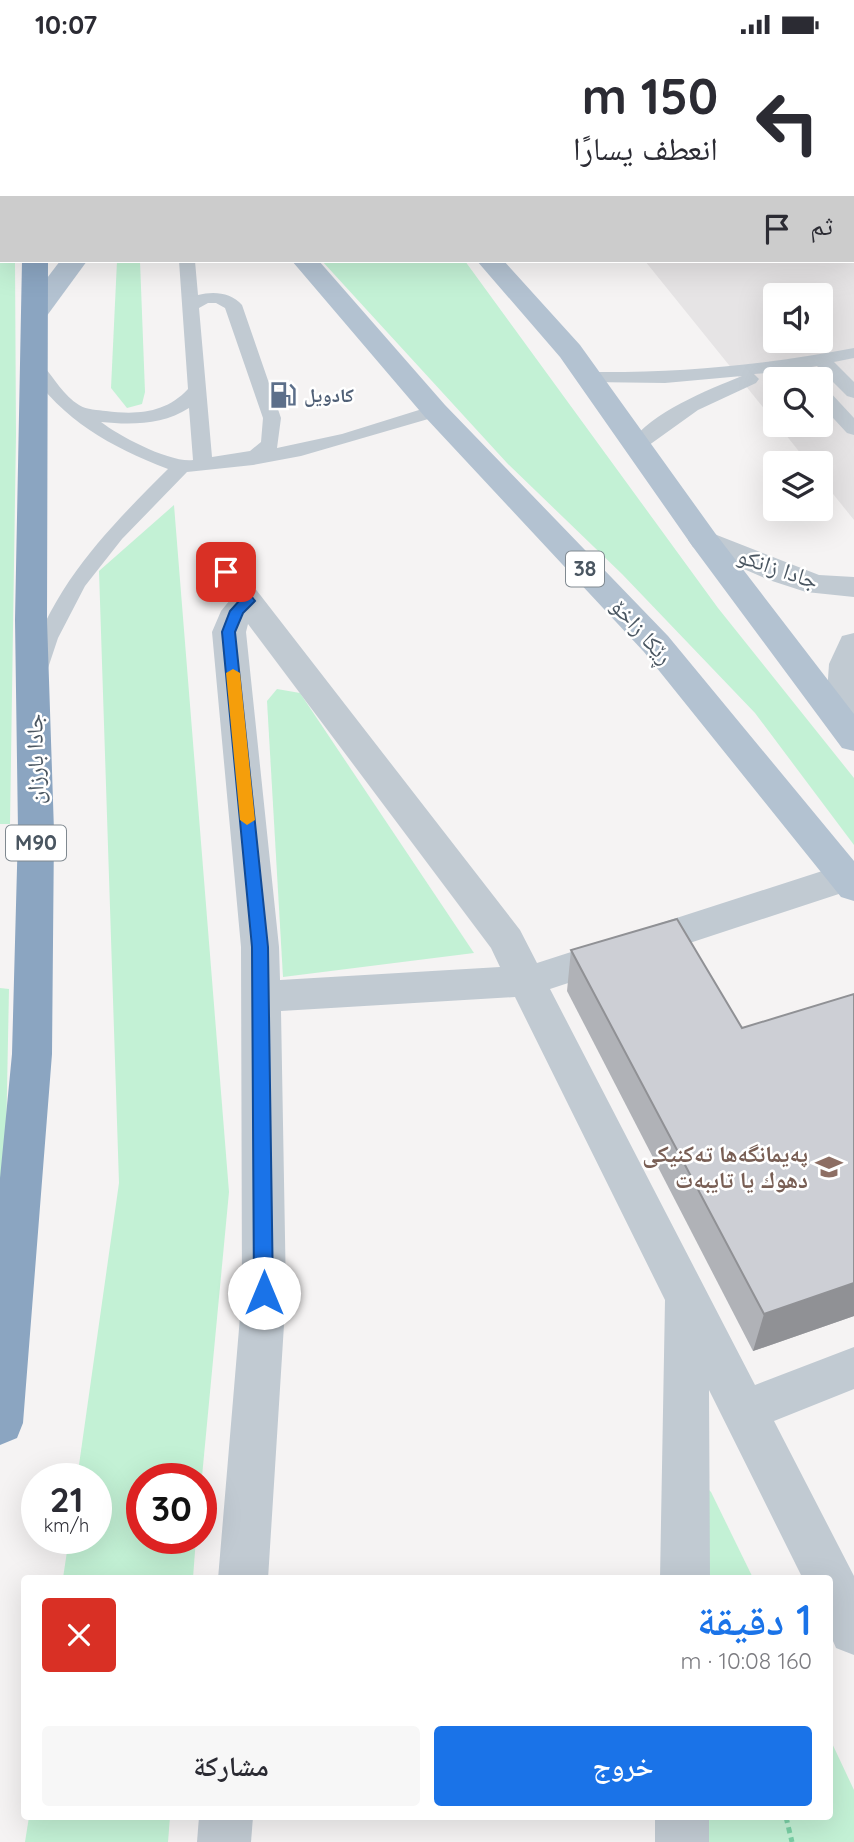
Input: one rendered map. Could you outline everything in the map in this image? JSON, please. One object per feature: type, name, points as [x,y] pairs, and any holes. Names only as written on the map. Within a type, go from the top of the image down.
[{"type":"highway","name":"جادا بارزان","points":[[0,1423],[32,1054],[36,831],[31,620],[36,263]]},
{"type":"main road","points":[[36,311],[72,263]]},
{"type":"main road","name":"ڕێکا زاخۆ","points":[[306,263],[436,411],[656,644],[850,882]]},
{"type":"main road","points":[[492,263],[570,351],[704,540],[848,731]]},
{"type":"street","name":"جادا زانکو","points":[[704,540],[780,573],[817,585],[854,587]]},
{"type":"street","points":[[817,585],[854,639]]},
{"type":"street","points":[[243,1575],[264,1293],[260,947],[229,632],[237,611],[237,587],[506,940],[827,1575]]},
{"type":"street","points":[[848,731],[846,664],[854,644]]},
{"type":"street","points":[[260,997],[527,981],[850,882]]},
{"type":"street","points":[[685,1575],[687,1295]]},
{"type":"street","points":[[745,1410],[854,1368]]},
{"type":"street","points":[[833,1587],[854,1630]]},
{"type":"street","points":[[224,1842],[226,1820]]},
{"type":"street","points":[[682,1820],[682,1842]]},
{"type":"lane","points":[[187,265],[233,305],[272,418],[270,444],[253,459]]},
{"type":"lane","points":[[187,265],[203,465]]},
{"type":"lane","points":[[190,307],[203,298],[225,300]]},
{"type":"lane","points":[[589,377],[665,378],[785,366],[854,353]]},
{"type":"lane","points":[[821,359],[854,392]]},
{"type":"lane","points":[[638,444],[655,428],[696,402],[785,366]]},
{"type":"lane","points":[[36,368],[47,385],[75,412],[125,444],[181,467],[253,459],[349,438],[436,411]]},
{"type":"lane","points":[[75,412],[116,418],[143,418],[177,410],[190,400],[197,390]]},
{"type":"lane","points":[[833,407],[854,429]]},
{"type":"lane","points":[[33,690],[50,633],[78,579],[95,555],[181,467]]},
{"type":"path","points":[[787,1820],[792,1842]]},
{"type":"shaded area","points":[[647,263],[854,263],[854,520],[833,494],[833,451],[799,451],[788,437],[833,437],[833,367],[763,367],[763,407]]},
{"type":"green space","points":[[0,263],[15,263],[16,435],[10,824],[0,824]]},
{"type":"green space","points":[[117,263],[140,263],[145,392],[142,404],[127,408],[111,388]]},
{"type":"green space","points":[[324,263],[466,263],[718,608],[854,778],[854,845],[755,713],[622,574],[507,463]]},
{"type":"green space","points":[[174,505],[229,1192],[203,1463],[126,1463],[126,1554],[195,1554],[193,1575],[63,1575],[67,1554],[112,1554],[112,1463],[79,1463],[119,1183],[99,571]]},
{"type":"green space","points":[[277,689],[300,693],[474,953],[283,977],[267,701]]},
{"type":"green space","points":[[0,988],[9,989],[5,1191],[0,1239]]},
{"type":"green space","points":[[698,1479],[711,1492],[752,1575],[690,1575]]},
{"type":"green space","points":[[833,1745],[854,1790],[854,1842],[701,1842],[700,1820],[833,1820]]},
{"type":"green space","points":[[29,1820],[170,1820],[168,1842],[25,1842]]},
{"type":"building","points":[[677,919],[742,1028],[854,994],[854,1283],[764,1314],[571,950]]},
{"type":"slow traffic","points":[[233,673],[247,820]]},
{"type":"place","name":"كادويل","points":[[283,395]]},
{"type":"place","name":"پەیمانگەها تەکنیکی دهوك یا تایبەت","points":[[829,1167]]},
{"type":"route","points":[[226,572],[248,601],[230,622],[229,632],[260,947],[264,1293]]}]
